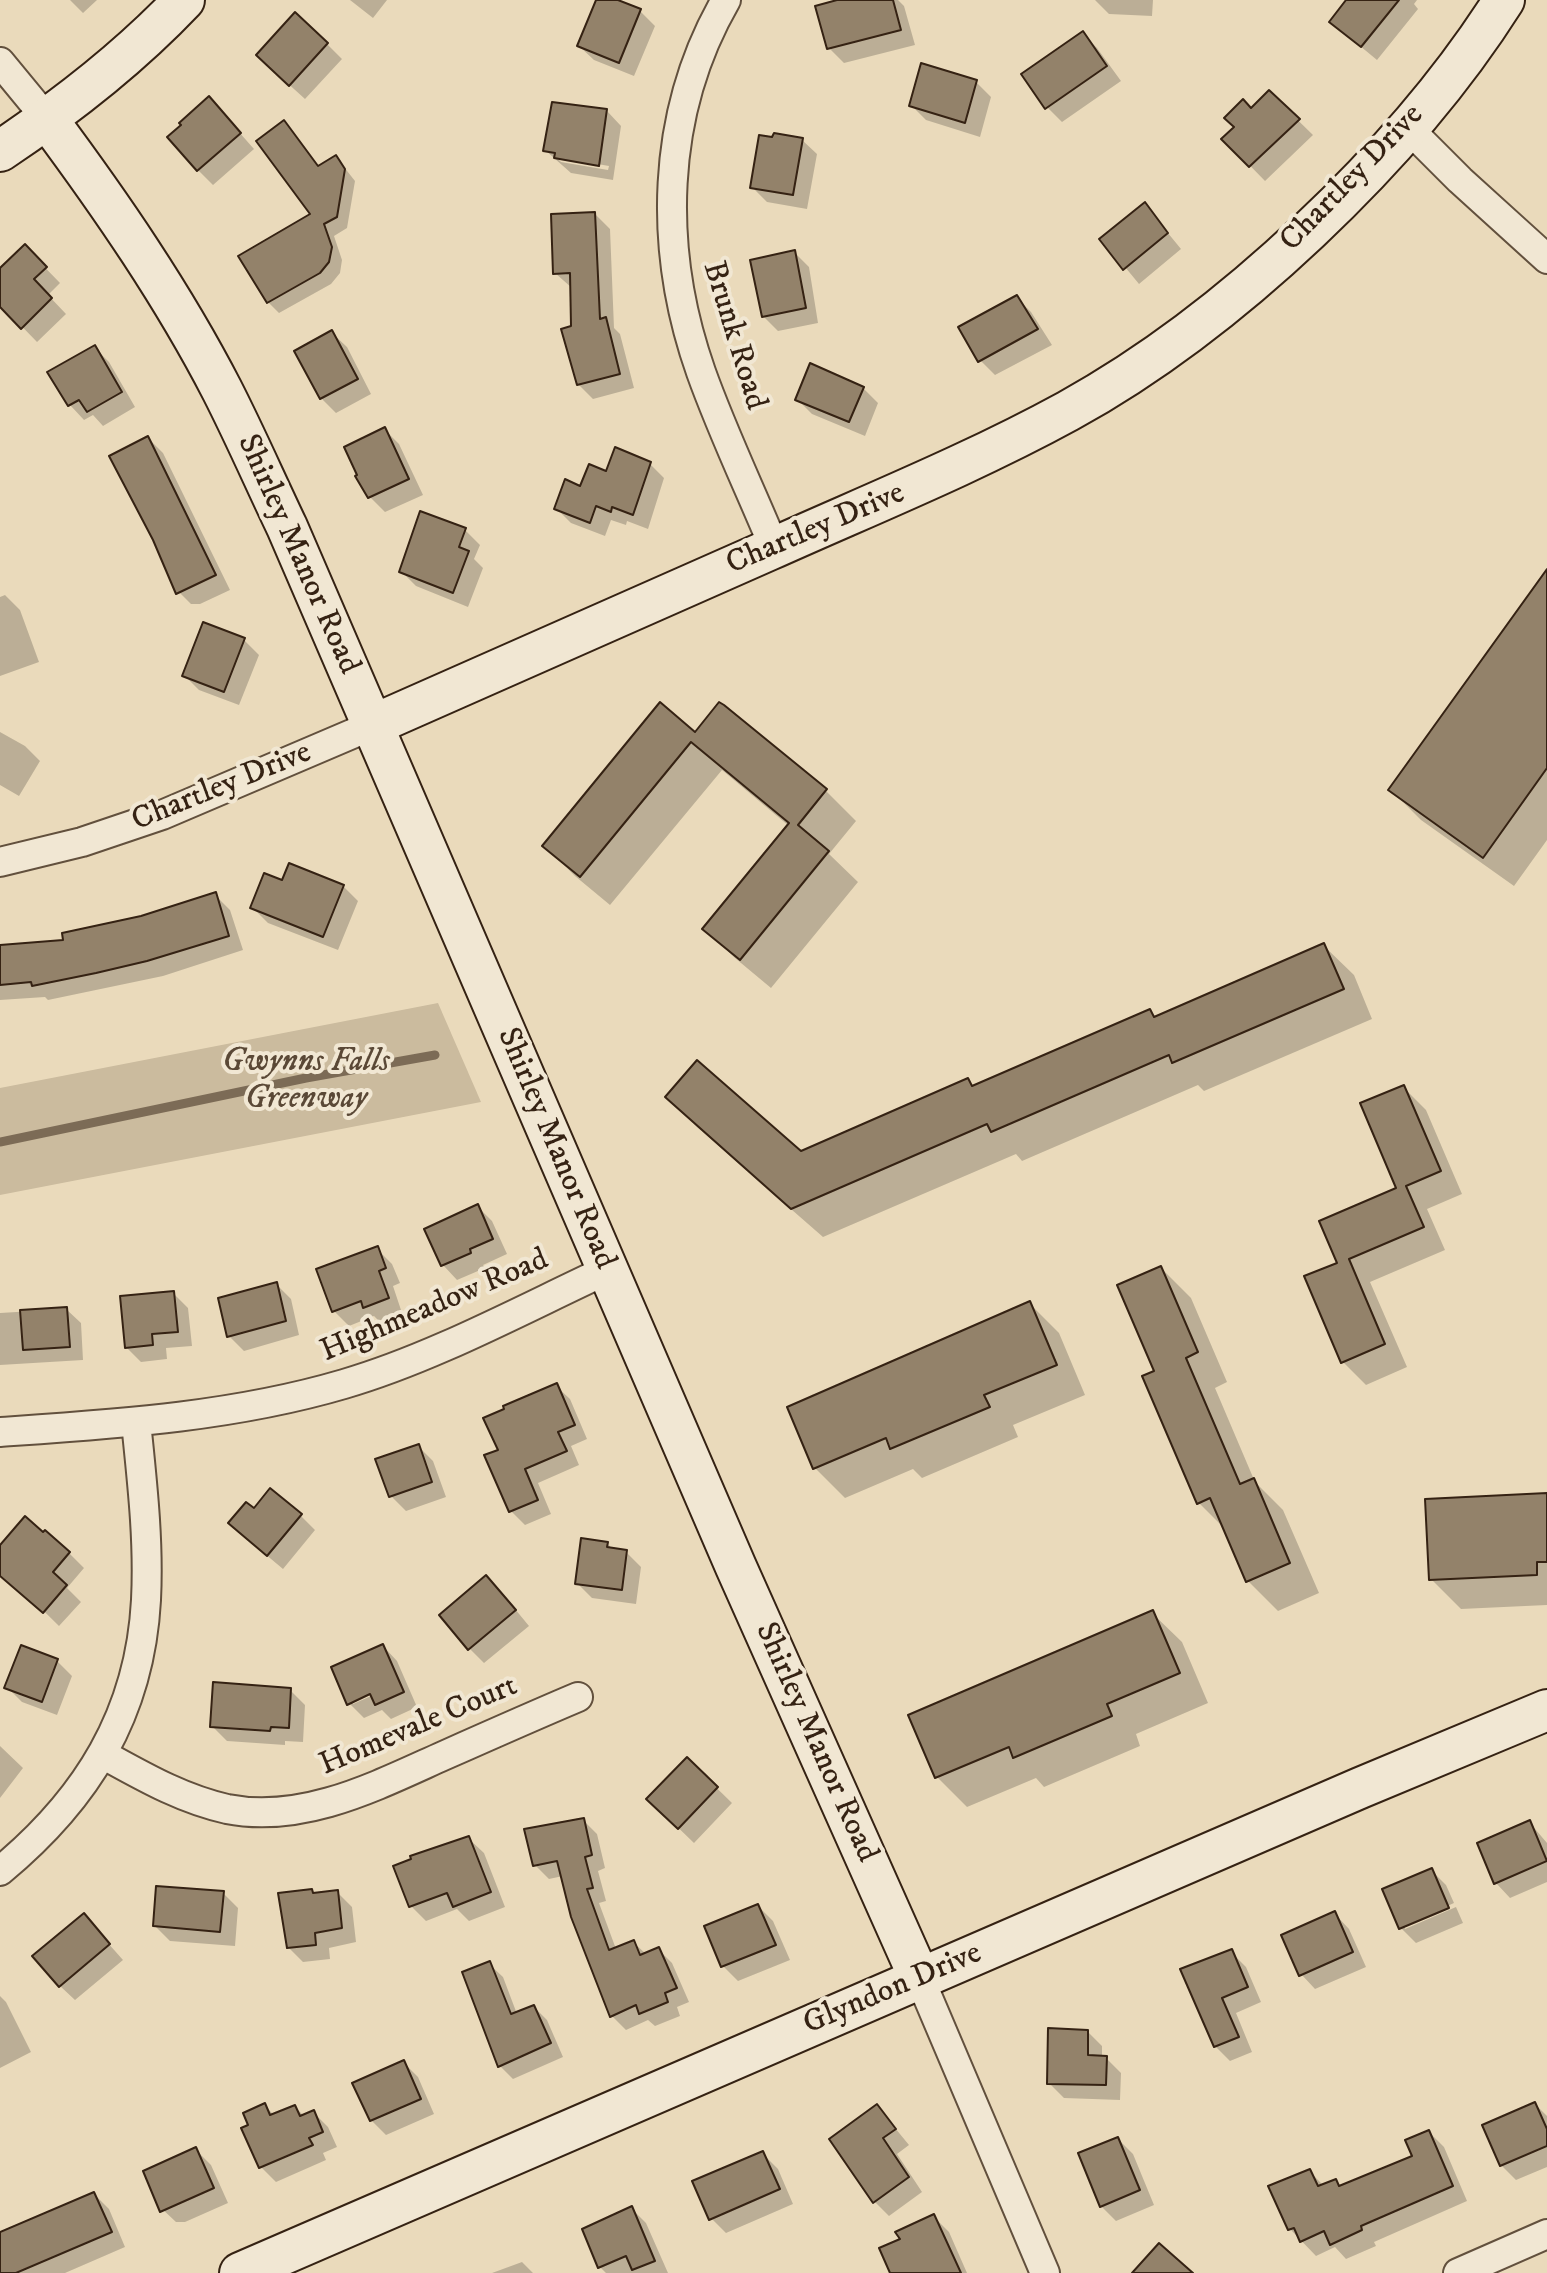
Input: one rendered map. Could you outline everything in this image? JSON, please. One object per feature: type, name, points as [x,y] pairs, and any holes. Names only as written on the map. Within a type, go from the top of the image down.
[{"type":"street","points":[[0,151],[47,119],[116,64],[184,0]]},
{"type":"street","name":"Brunk Road","points":[[726,0],[694,67],[677,133],[670,187],[672,243],[681,304],[701,372],[774,547]]},
{"type":"street","name":"Chartley Drive","points":[[0,862],[82,842],[162,815],[933,480],[1069,410],[1135,369],[1211,314],[1350,191],[1407,127],[1482,34],[1504,0]]},
{"type":"street","name":"Shirley Manor Road","points":[[0,62],[47,119],[112,208],[167,294],[221,389],[287,527],[607,1270],[920,1979],[1045,2273]]},
{"type":"street","points":[[1407,127],[1547,259]]},
{"type":"street","name":"Highmeadow Road","points":[[0,1432],[212,1414],[347,1384],[416,1358],[607,1270]]},
{"type":"street","points":[[0,1871],[61,1813],[104,1755],[126,1705],[139,1653],[146,1601],[146,1525],[136,1422]]},
{"type":"street","name":"Homevale Court","points":[[104,1755],[173,1793],[228,1809],[278,1812],[319,1805],[370,1789],[578,1697]]},
{"type":"street","name":"Glyndon Drive","points":[[240,2273],[1547,1710]]},
{"type":"street","points":[[1458,2273],[1547,2234]]},
{"type":"green space","name":"Gwynns Falls Greenway","points":[[438,1003],[481,1102],[0,1195],[0,1088]]},
{"type":"building","points":[[596,0],[618,0],[641,9],[619,63],[577,46]]},
{"type":"building","points":[[837,0],[893,0],[901,30],[827,49],[815,6]]},
{"type":"building","points":[[1346,0],[1399,0],[1361,47],[1329,22]]},
{"type":"building","points":[[295,12],[328,43],[289,86],[256,55]]},
{"type":"building","points":[[1083,31],[1107,66],[1045,109],[1021,74]]},
{"type":"building","points":[[921,63],[977,80],[965,123],[909,106]]},
{"type":"building","points":[[1269,90],[1300,119],[1249,167],[1221,139],[1234,127],[1224,118],[1243,99],[1251,108]]},
{"type":"building","points":[[209,96],[241,133],[197,171],[167,137]]},
{"type":"building","points":[[552,102],[607,109],[599,166],[554,158],[555,153],[543,151]]},
{"type":"building","points":[[284,120],[318,166],[336,155],[345,169],[337,217],[324,224],[332,247],[329,262],[320,273],[267,303],[238,256],[310,214],[256,141]]},
{"type":"building","points":[[774,133],[803,138],[793,195],[750,188],[759,135],[772,137]]},
{"type":"building","points":[[1145,202],[1168,233],[1123,270],[1099,239]]},
{"type":"building","points":[[595,212],[600,319],[606,317],[620,374],[577,385],[561,329],[571,326],[570,273],[553,274],[551,214]]},
{"type":"building","points":[[25,244],[47,267],[34,279],[52,298],[21,329],[0,307],[0,268]]},
{"type":"building","points":[[795,250],[806,308],[762,317],[750,260]]},
{"type":"building","points":[[1017,295],[1038,329],[978,362],[958,327]]},
{"type":"building","points":[[332,330],[358,379],[320,399],[294,351]]},
{"type":"building","points":[[95,345],[122,392],[87,412],[79,400],[68,406],[47,372]]},
{"type":"building","points":[[810,363],[864,387],[849,422],[795,400]]},
{"type":"building","points":[[385,427],[409,479],[368,498],[344,447]]},
{"type":"building","points":[[148,436],[216,575],[176,594],[153,540],[109,456]]},
{"type":"building","points":[[615,447],[651,462],[633,515],[612,507],[611,512],[596,506],[590,523],[554,509],[565,479],[580,486],[589,464],[606,471]]},
{"type":"building","points":[[420,511],[466,528],[459,547],[469,551],[453,593],[399,572]]},
{"type":"building","points":[[1547,569],[1547,768],[1483,858],[1388,790]]},
{"type":"building","points":[[203,622],[245,638],[224,692],[182,676]]},
{"type":"building","points":[[660,702],[695,732],[719,702],[827,789],[798,825],[829,851],[740,960],[702,929],[789,823],[691,742],[580,877],[542,846]]},
{"type":"building","points":[[289,863],[344,885],[323,937],[250,908],[264,873],[282,880]]},
{"type":"building","points":[[216,892],[229,936],[96,973],[32,986],[31,982],[0,985],[0,945],[63,940],[62,933],[141,916]]},
{"type":"building","points":[[1324,943],[1344,989],[1172,1063],[1169,1055],[991,1132],[987,1124],[791,1209],[665,1097],[697,1060],[801,1151],[968,1078],[972,1086],[1150,1009],[1154,1017]]},
{"type":"building","points":[[1404,1085],[1441,1171],[1406,1186],[1424,1227],[1349,1259],[1385,1344],[1341,1363],[1304,1276],[1337,1263],[1319,1221],[1396,1188],[1360,1103]]},
{"type":"building","points":[[478,1204],[493,1239],[441,1266],[424,1229]]},
{"type":"building","points":[[378,1246],[386,1268],[379,1271],[389,1298],[363,1308],[361,1301],[332,1312],[316,1269]]},
{"type":"building","points":[[1161,1266],[1198,1352],[1186,1358],[1240,1484],[1254,1478],[1290,1563],[1246,1582],[1210,1498],[1197,1504],[1142,1376],[1154,1371],[1117,1285]]},
{"type":"building","points":[[277,1282],[286,1321],[227,1337],[218,1298]]},
{"type":"building","points":[[174,1291],[178,1332],[152,1334],[153,1345],[125,1348],[120,1296]]},
{"type":"building","points":[[1030,1301],[1057,1365],[984,1395],[990,1407],[890,1449],[886,1438],[813,1469],[787,1407]]},
{"type":"building","points":[[67,1307],[70,1347],[23,1350],[20,1310]]},
{"type":"building","points":[[557,1383],[575,1425],[558,1432],[567,1451],[525,1469],[538,1500],[509,1512],[484,1455],[498,1450],[483,1418]]},
{"type":"building","points":[[419,1444],[432,1482],[389,1497],[375,1459]]},
{"type":"building","points":[[270,1488],[302,1514],[267,1556],[228,1523],[246,1502],[254,1508]]},
{"type":"building","points":[[1547,1493],[1547,1562],[1537,1562],[1537,1575],[1429,1580],[1425,1499]]},
{"type":"building","points":[[25,1516],[70,1552],[53,1572],[67,1585],[43,1613],[0,1576],[0,1545]]},
{"type":"building","points":[[581,1538],[608,1542],[607,1547],[627,1550],[622,1590],[575,1584]]},
{"type":"building","points":[[486,1575],[516,1610],[468,1650],[439,1615]]},
{"type":"building","points":[[1153,1610],[1180,1673],[1107,1704],[1112,1716],[1013,1758],[1009,1747],[935,1778],[908,1715]]},
{"type":"building","points":[[383,1644],[404,1692],[375,1705],[370,1694],[347,1705],[331,1667]]},
{"type":"building","points":[[21,1645],[58,1659],[42,1702],[4,1688]]},
{"type":"building","points":[[213,1682],[291,1688],[289,1728],[271,1727],[270,1731],[210,1727]]},
{"type":"building","points":[[687,1757],[718,1787],[678,1829],[646,1799]]},
{"type":"building","points":[[584,1818],[592,1855],[585,1857],[593,1888],[587,1889],[609,1950],[634,1940],[640,1955],[659,1947],[677,1988],[665,1993],[668,2002],[639,2014],[636,2005],[610,2017],[571,1917],[557,1861],[533,1866],[524,1829]]},
{"type":"building","points":[[1530,1820],[1547,1861],[1494,1884],[1477,1843]]},
{"type":"building","points":[[469,1836],[491,1892],[453,1907],[447,1893],[409,1907],[393,1866],[411,1859],[410,1856]]},
{"type":"building","points":[[1432,1868],[1449,1908],[1399,1929],[1382,1889]]},
{"type":"building","points":[[156,1886],[224,1891],[220,1932],[153,1926]]},
{"type":"building","points":[[312,1889],[313,1893],[338,1890],[342,1928],[315,1933],[316,1945],[287,1948],[278,1893]]},
{"type":"building","points":[[758,1904],[776,1945],[721,1967],[704,1926]]},
{"type":"building","points":[[1335,1911],[1353,1952],[1299,1976],[1281,1935]]},
{"type":"building","points":[[84,1913],[110,1944],[59,1987],[32,1956]]},
{"type":"building","points":[[1232,1949],[1248,1987],[1222,1998],[1239,2037],[1214,2047],[1180,1969]]},
{"type":"building","points":[[490,1961],[511,2014],[534,2005],[551,2043],[498,2067],[462,1972]]},
{"type":"building","points":[[1048,2028],[1088,2030],[1088,2055],[1107,2056],[1106,2085],[1047,2084]]},
{"type":"building","points":[[404,2060],[421,2099],[370,2121],[352,2083]]},
{"type":"building","points":[[1535,2102],[1547,2129],[1547,2146],[1500,2166],[1482,2125]]},
{"type":"building","points":[[265,2103],[270,2115],[295,2105],[300,2116],[314,2110],[323,2132],[309,2138],[313,2145],[259,2168],[241,2128],[248,2125],[243,2113]]},
{"type":"building","points":[[877,2104],[896,2129],[883,2138],[909,2177],[873,2203],[829,2139]]},
{"type":"building","points":[[1429,2130],[1453,2186],[1361,2226],[1362,2230],[1330,2245],[1324,2231],[1300,2242],[1294,2228],[1288,2230],[1268,2186],[1310,2169],[1318,2186],[1336,2179],[1339,2186],[1412,2156],[1405,2140]]},
{"type":"building","points":[[1118,2137],[1140,2190],[1100,2207],[1078,2153]]},
{"type":"building","points":[[196,2147],[214,2188],[160,2212],[143,2171]]},
{"type":"building","points":[[763,2151],[780,2189],[709,2220],[692,2181]]},
{"type":"building","points":[[94,2192],[112,2232],[16,2273],[0,2273],[0,2232]]},
{"type":"building","points":[[632,2206],[655,2261],[632,2270],[626,2256],[598,2268],[582,2229]]},
{"type":"building","points":[[934,2214],[961,2273],[890,2273],[879,2248],[900,2239],[895,2232]]},
{"type":"building","points":[[1159,2243],[1193,2273],[1132,2273]]},
{"type":"waterway","points":[[0,1142],[306,1078],[435,1055]]}]
